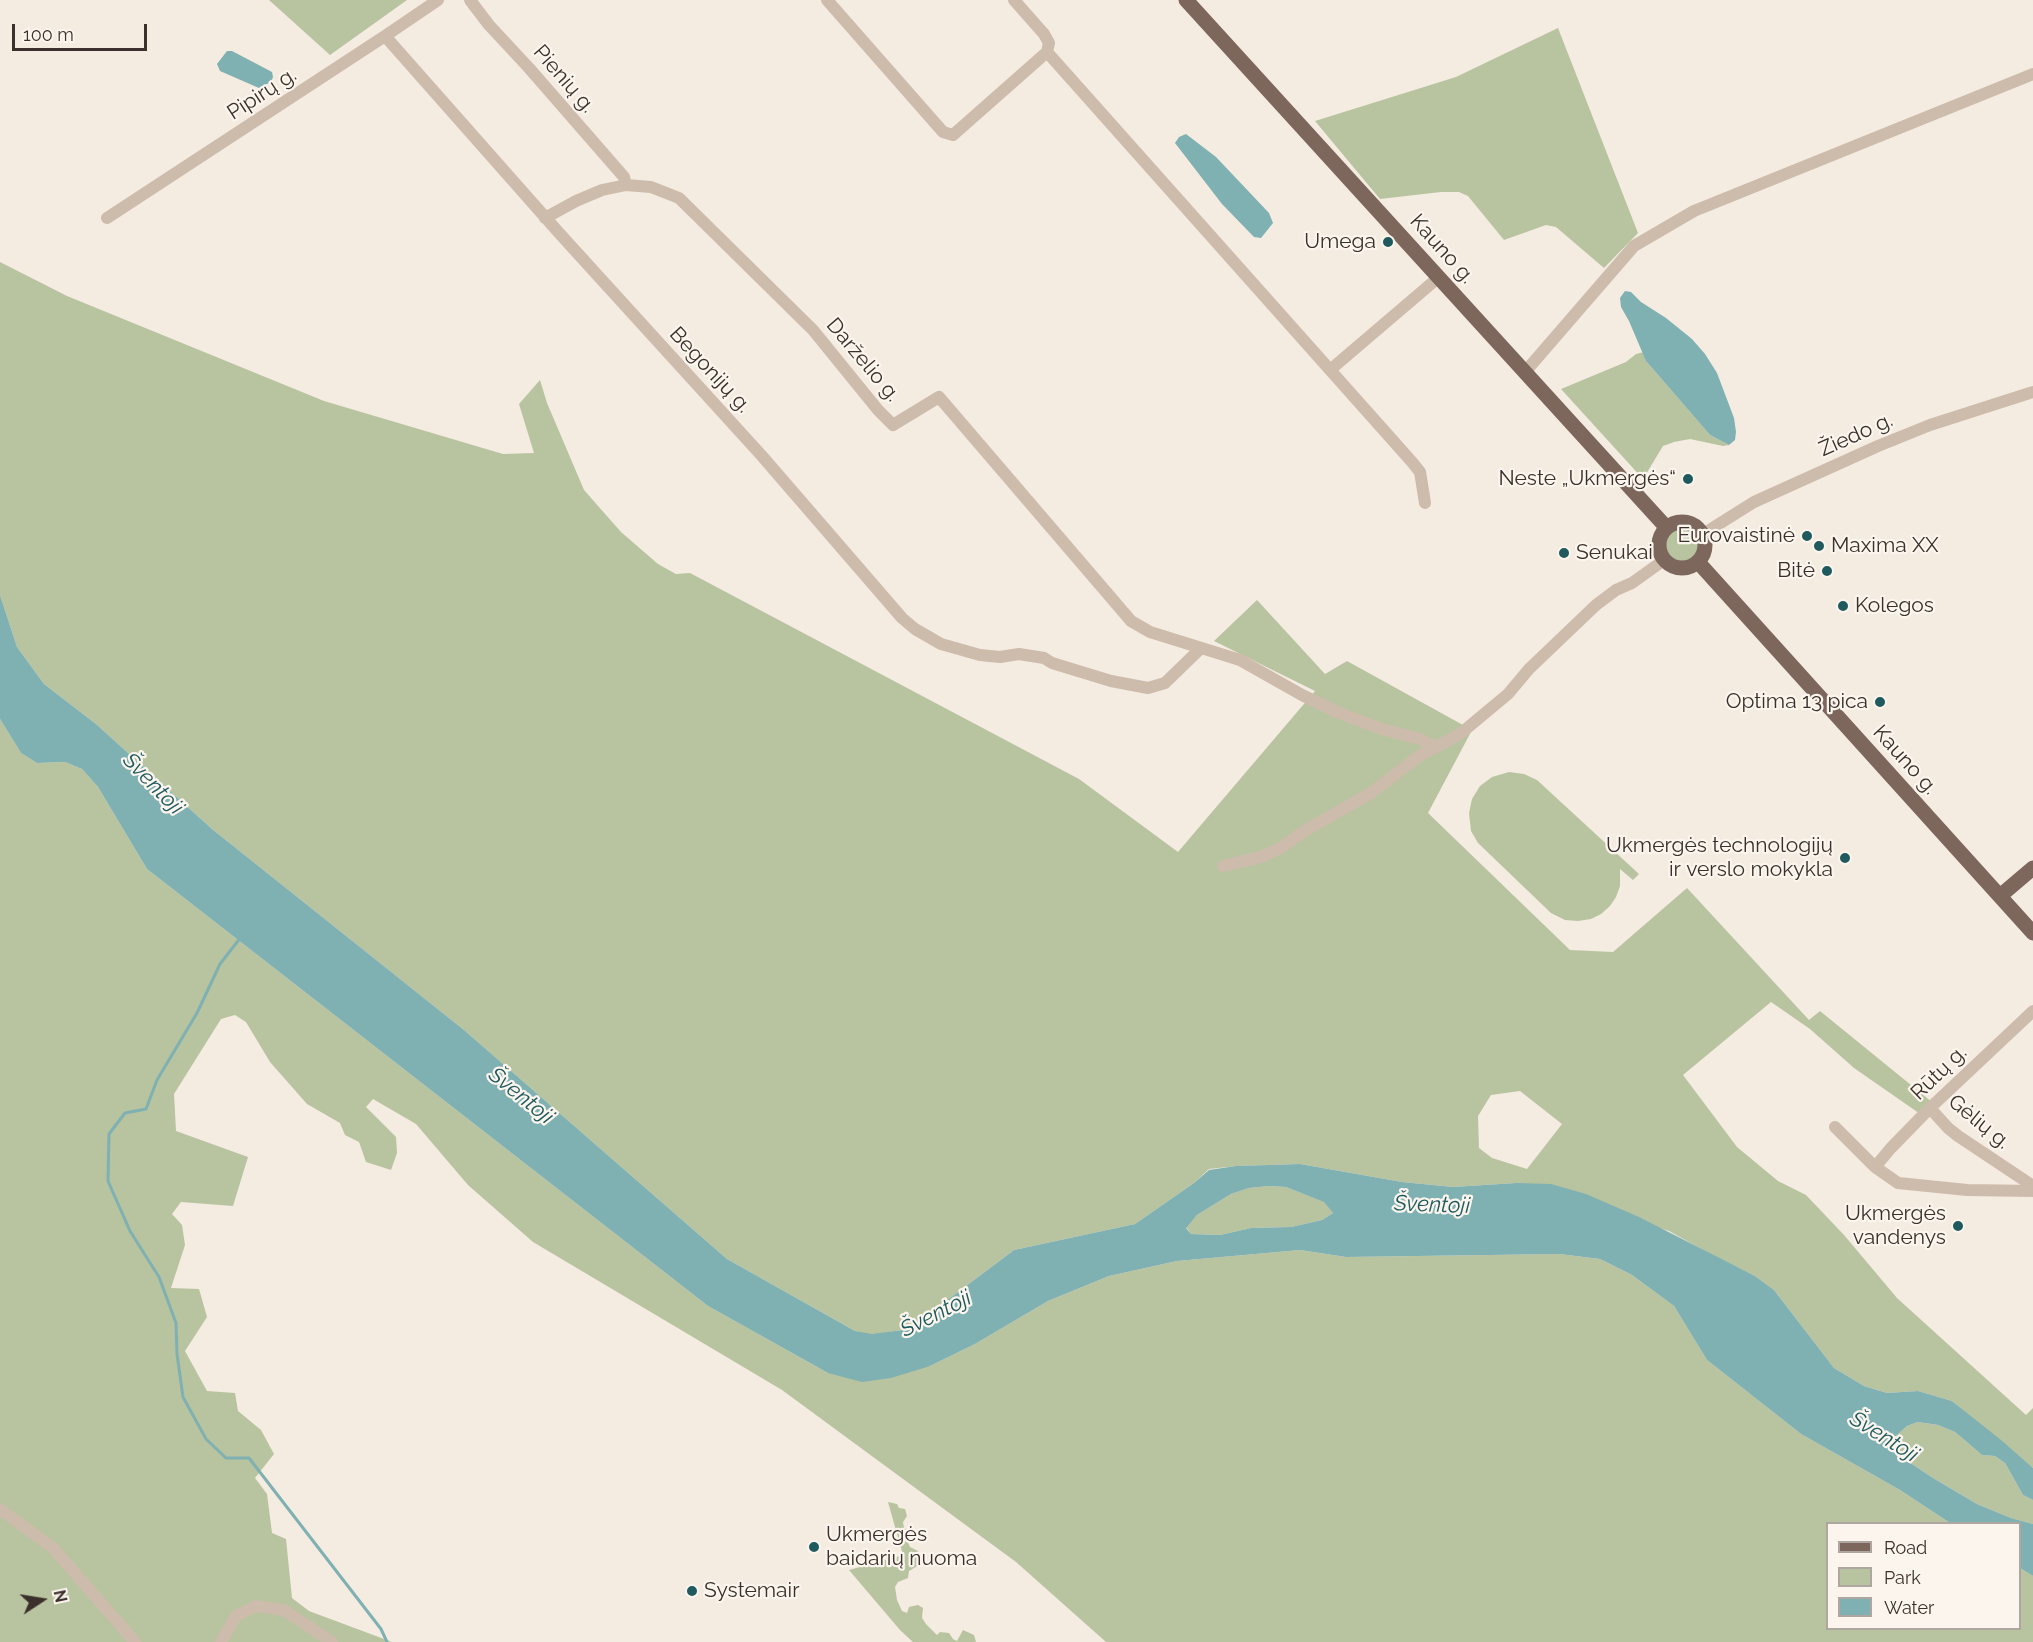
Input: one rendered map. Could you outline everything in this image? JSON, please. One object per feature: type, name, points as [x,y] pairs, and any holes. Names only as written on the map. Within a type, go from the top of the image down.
[{"type":"main road","name":"Kauno g.","points":[[1186,0],[1666,527]]},
{"type":"main road","points":[[1675,522],[1686,522],[1696,526],[1703,534],[1705,549],[1698,562],[1683,568],[1672,566],[1664,560],[1659,551],[1659,541],[1666,527],[1675,522]]},
{"type":"main road","name":"Kauno g.","points":[[1698,562],[2033,933]]},
{"type":"main road","points":[[2000,896],[2033,868]]},
{"type":"street","name":"Pipirų g.","points":[[106,218],[438,0]]},
{"type":"street","name":"Pienių g.","points":[[470,0],[489,25],[530,68],[624,177],[626,185]]},
{"type":"street","points":[[827,0],[943,132],[953,135],[1047,52],[1049,43],[1044,34],[1014,0]]},
{"type":"street","name":"Begonijų g.","points":[[385,36],[545,218],[762,456],[902,618],[915,629],[941,644],[980,655],[1000,657],[1019,654],[1044,658],[1052,663],[1111,681],[1148,688],[1164,683],[1201,648]]},
{"type":"street","points":[[1047,52],[1420,472],[1425,503]]},
{"type":"street","points":[[1525,372],[1634,246],[1694,211],[2033,74]]},
{"type":"street","name":"Darželio g.","points":[[545,218],[602,190],[626,185],[651,187],[679,198],[813,330],[878,410],[893,425],[939,397],[1123,613],[1150,632],[1201,648]]},
{"type":"street","points":[[1330,370],[1439,277]]},
{"type":"street","name":"Žiedo g.","points":[[1703,534],[1754,502],[1878,446],[1930,425],[2033,392]]},
{"type":"street","points":[[1223,866],[1261,857],[1282,847],[1306,830],[1371,793],[1419,756],[1460,734],[1508,694],[1529,669],[1596,604],[1616,590],[1632,583],[1664,560]]},
{"type":"street","points":[[1201,648],[1240,660],[1339,713],[1382,729],[1420,739],[1436,747]]},
{"type":"street","name":"Rūtų g.","points":[[1875,1167],[1930,1108],[2033,1011]]},
{"type":"street","name":"Gėlių g.","points":[[1930,1108],[1953,1132],[2033,1186]]},
{"type":"street","points":[[1835,1127],[1875,1167],[1898,1183],[1966,1190],[2033,1191]]},
{"type":"street","points":[[0,1509],[53,1548],[135,1642]]},
{"type":"street","points":[[220,1642],[236,1616],[256,1606],[284,1610],[332,1642]]},
{"type":"green space","points":[[269,0],[407,0],[330,55]]},
{"type":"green space","points":[[1558,28],[1638,233],[1604,268],[1556,227],[1546,225],[1504,240],[1468,196],[1459,192],[1380,199],[1315,121],[1456,77]]},
{"type":"green space","points":[[0,262],[67,296],[324,401],[503,454],[534,453],[519,404],[540,380],[547,403],[584,490],[621,532],[658,564],[676,574],[690,573],[1079,779],[1178,852],[1315,691],[1214,641],[1257,600],[1325,674],[1347,661],[1472,730],[1428,813],[1570,950],[1613,952],[1687,888],[1809,1020],[1820,1011],[1938,1107],[1926,1118],[1854,1068],[1810,1029],[1771,1002],[1683,1075],[1737,1147],[1778,1181],[1806,1195],[1844,1235],[1897,1298],[2026,1415],[2033,1408],[2033,1468],[1952,1401],[1918,1391],[1887,1393],[1864,1386],[1834,1368],[1774,1290],[1755,1276],[1669,1231],[1516,1183],[1453,1187],[1402,1182],[1300,1164],[1209,1169],[1194,1183],[1135,1224],[1014,1250],[926,1316],[902,1330],[872,1335],[855,1331],[727,1259],[464,1030],[212,829],[96,724],[44,684],[17,647],[0,595]],"holes":[[[1520,1091],[1562,1124],[1527,1169],[1492,1158],[1479,1148],[1478,1116],[1491,1095]]]},
{"type":"green space","points":[[1644,352],[1646,361],[1710,435],[1729,445],[1723,446],[1690,439],[1663,446],[1643,479],[1561,389],[1626,362],[1636,354]]},
{"type":"green space","points":[[1683,528],[1695,533],[1700,545],[1695,557],[1683,562],[1671,557],[1666,545],[1671,533]]},
{"type":"green space","points":[[0,719],[21,753],[37,763],[65,762],[82,769],[98,787],[147,869],[708,1306],[828,1373],[930,1366],[975,1344],[1048,1301],[1109,1276],[1177,1261],[1300,1250],[1346,1257],[1559,1254],[1600,1259],[1632,1275],[1674,1306],[1707,1360],[1801,1434],[1900,1490],[1948,1522],[1826,1522],[1826,1630],[2021,1630],[2021,1569],[2033,1576],[2033,1642],[1106,1642],[1016,1562],[782,1390],[533,1242],[468,1185],[416,1124],[373,1099],[366,1107],[396,1137],[397,1153],[391,1170],[366,1162],[359,1142],[345,1135],[340,1123],[307,1104],[270,1062],[246,1022],[235,1015],[221,1019],[174,1094],[176,1131],[248,1157],[233,1206],[181,1202],[172,1214],[182,1225],[185,1245],[171,1288],[199,1289],[207,1317],[185,1351],[207,1391],[235,1393],[238,1411],[261,1430],[274,1454],[255,1478],[267,1494],[272,1533],[286,1539],[292,1598],[309,1611],[392,1642],[0,1642]]},
{"type":"green space","points":[[1509,772],[1524,774],[1537,780],[1639,874],[1633,880],[1620,869],[1620,886],[1616,897],[1601,914],[1591,919],[1578,921],[1565,920],[1551,913],[1478,843],[1471,831],[1469,813],[1472,799],[1480,786],[1492,777]]},
{"type":"green space","points":[[1286,1187],[1325,1202],[1333,1213],[1322,1220],[1291,1227],[1251,1228],[1220,1235],[1191,1234],[1186,1227],[1197,1215],[1231,1194],[1249,1188]]},
{"type":"green space","points":[[1918,1422],[1938,1425],[1955,1432],[1982,1455],[1995,1456],[2005,1463],[2023,1495],[2033,1500],[2033,1524],[1977,1504],[1891,1450],[1888,1443],[1907,1426]]},
{"type":"green space","points":[[888,1502],[905,1509],[907,1516],[903,1522],[904,1528],[910,1532],[907,1540],[910,1547],[918,1551],[919,1565],[909,1571],[908,1578],[898,1582],[895,1587],[902,1611],[907,1613],[909,1607],[918,1605],[923,1608],[922,1618],[937,1635],[940,1632],[949,1633],[957,1641],[963,1630],[974,1635],[976,1642],[913,1642],[849,1570],[903,1555]]},
{"type":"water","points":[[227,51],[232,51],[272,72],[271,82],[259,88],[220,71],[217,64]]},
{"type":"water","points":[[1186,134],[1216,157],[1269,213],[1273,223],[1261,238],[1254,237],[1222,204],[1175,143],[1179,137]]},
{"type":"water","points":[[1625,291],[1631,292],[1641,302],[1666,318],[1692,339],[1705,354],[1717,373],[1734,418],[1735,440],[1729,445],[1710,435],[1646,361],[1621,307],[1620,298]]},
{"type":"water","name":"Šventoji","points":[[0,595],[17,647],[44,684],[96,724],[212,829],[464,1030],[727,1259],[855,1331],[872,1334],[903,1330],[926,1316],[1014,1250],[1135,1224],[1209,1170],[1236,1166],[1300,1164],[1402,1182],[1453,1187],[1516,1183],[1551,1184],[1586,1194],[1639,1217],[1755,1276],[1774,1290],[1834,1368],[1864,1386],[1887,1393],[1918,1391],[1952,1401],[2001,1440],[2033,1468],[2033,1500],[2023,1495],[2005,1463],[1995,1456],[1982,1455],[1955,1432],[1938,1425],[1918,1422],[1907,1426],[1888,1443],[1891,1450],[1977,1504],[2033,1524],[2033,1576],[2021,1569],[2021,1522],[1948,1522],[1900,1490],[1801,1434],[1707,1360],[1674,1306],[1632,1275],[1600,1259],[1559,1254],[1346,1257],[1300,1250],[1177,1261],[1109,1276],[1048,1301],[975,1344],[930,1366],[891,1378],[862,1382],[828,1373],[708,1306],[147,869],[98,787],[82,769],[65,762],[37,763],[21,753],[0,719]],"holes":[[[1286,1187],[1324,1202],[1333,1213],[1322,1220],[1291,1227],[1251,1228],[1220,1235],[1191,1234],[1186,1228],[1197,1215],[1231,1194],[1249,1188]]]},
{"type":"waterway","points":[[241,937],[220,964],[197,1013],[157,1080],[146,1109],[125,1113],[109,1134],[108,1181],[130,1231],[159,1277],[176,1323],[177,1354],[183,1397],[206,1439],[226,1458],[249,1458],[381,1629],[387,1642]]},
{"type":"place","name":"Umega","points":[[1388,242]]},
{"type":"place","name":"Neste „Ukmergės“","points":[[1688,479]]},
{"type":"place","name":"Eurovaistinė","points":[[1807,536]]},
{"type":"place","name":"Maxima XX","points":[[1819,546]]},
{"type":"place","name":"Senukai","points":[[1564,553]]},
{"type":"place","name":"Bitė","points":[[1827,571]]},
{"type":"place","name":"Kolegos","points":[[1843,606]]},
{"type":"place","name":"Optima 13 pica","points":[[1880,702]]},
{"type":"place","name":"Ukmergės technologijų ir verslo mokykla","points":[[1845,858]]},
{"type":"place","name":"Ukmergės vandenys","points":[[1958,1226]]},
{"type":"place","name":"Ukmergės baidarių nuoma","points":[[814,1547]]},
{"type":"place","name":"Systemair","points":[[692,1591]]}]
